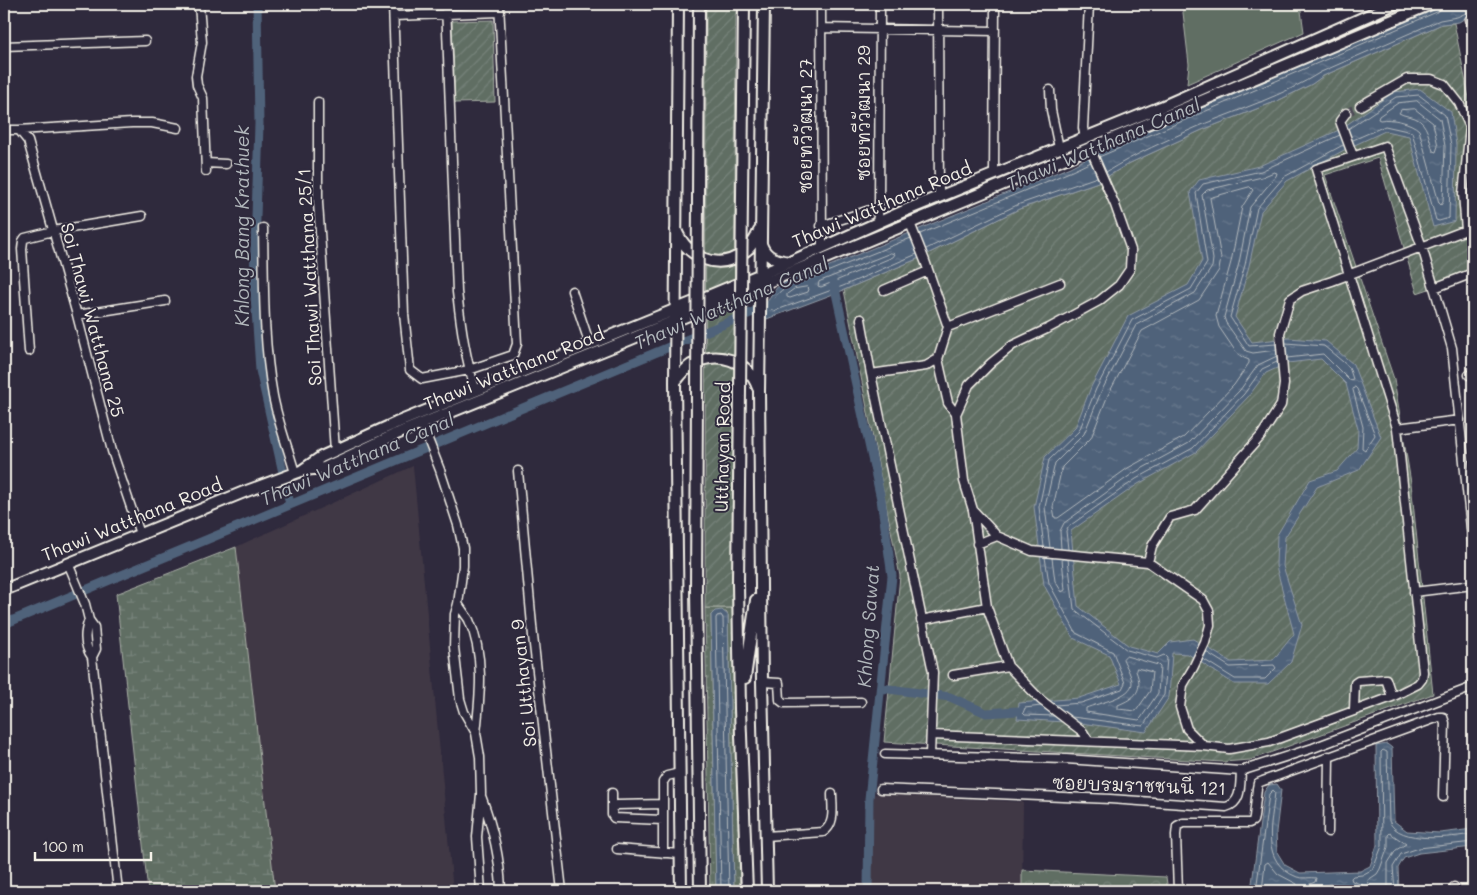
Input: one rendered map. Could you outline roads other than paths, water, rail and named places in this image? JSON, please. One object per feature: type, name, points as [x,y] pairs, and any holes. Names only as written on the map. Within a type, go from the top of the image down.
[{"type":"main road","points":[[678,4],[675,382],[681,891]]},
{"type":"main road","name":"Utthayan Road","points":[[699,4],[696,590],[700,891]]},
{"type":"main road","name":"Utthayan Road","points":[[744,4],[738,583],[740,708],[747,891]]},
{"type":"main road","name":"Utthayan Road","points":[[764,4],[759,392],[762,682],[767,891]]},
{"type":"main road","name":"Thawi Watthana Road","points":[[4,590],[290,475],[321,457],[396,423],[590,345],[676,318],[694,302],[759,284],[790,262],[904,211],[1162,107],[1269,60],[1378,7],[1394,4]]},
{"type":"main road","name":"Thawi Watthana Road","points":[[290,475],[324,468],[422,424],[676,318],[1092,153],[1274,71],[1431,4]]},
{"type":"main road","points":[[1269,60],[1274,71]]},
{"type":"main road","points":[[1085,138],[1092,153]]},
{"type":"main road","points":[[904,211],[911,226]]},
{"type":"main road","points":[[675,229],[689,251],[710,261],[722,262],[736,258],[744,253],[760,236]]},
{"type":"main road","points":[[760,236],[767,255],[790,262]]},
{"type":"main road","points":[[675,282],[680,292],[688,301],[694,302]]},
{"type":"main road","points":[[675,382],[690,365],[703,358],[715,356],[731,359],[745,368],[755,381],[759,392]]},
{"type":"main road","points":[[740,708],[761,570]]},
{"type":"street","points":[[200,4],[202,42],[196,76],[197,85],[203,98],[206,167],[226,164]]},
{"type":"street","points":[[393,4],[404,314],[410,370],[422,379],[469,370],[514,356],[517,344],[500,8],[446,14],[394,16]]},
{"type":"street","points":[[446,4],[457,292],[462,335],[469,370],[476,391]]},
{"type":"street","name":"ซอยทวีวัฒนา 27","points":[[820,4],[822,248]]},
{"type":"street","name":"ซอยทวีวัฒนา 29","points":[[877,223],[879,207],[880,4]]},
{"type":"street","points":[[938,4],[939,197]]},
{"type":"street","points":[[994,175],[995,4]]},
{"type":"street","points":[[1085,138],[1083,128],[1089,4]]},
{"type":"street","points":[[1470,19],[1473,30]]},
{"type":"street","points":[[821,28],[995,31]]},
{"type":"street","points":[[4,46],[145,41]]},
{"type":"street","points":[[1148,562],[1152,546],[1170,517],[1194,510],[1261,436],[1281,405],[1284,384],[1280,333],[1290,299],[1302,290],[1349,275],[1466,230],[1463,194],[1470,127],[1459,103],[1444,84],[1431,79],[1407,79],[1360,106]]},
{"type":"street","points":[[1050,90],[1059,148]]},
{"type":"street","name":"Soi Thawi Watthana 25/1","points":[[318,102],[318,203],[335,451]]},
{"type":"street","points":[[1346,113],[1341,118],[1341,126],[1351,153]]},
{"type":"street","points":[[4,130],[132,123],[152,123],[178,128]]},
{"type":"street","name":"Soi Thawi Watthana 25","points":[[19,130],[28,140],[77,315],[112,451],[140,534]]},
{"type":"street","points":[[931,735],[1088,740],[1229,749],[1257,745],[1392,697],[1418,684],[1423,672],[1397,428],[1316,169],[1351,153],[1385,146],[1422,247],[1452,348],[1473,547]]},
{"type":"street","points":[[956,414],[969,385],[991,363],[1013,345],[1099,301],[1119,285],[1130,269],[1131,250],[1115,205],[1092,153]]},
{"type":"street","points":[[821,226],[879,207]]},
{"type":"street","points":[[30,352],[23,241],[32,235],[142,216]]},
{"type":"street","points":[[911,226],[948,328],[938,359],[948,403],[956,414],[964,481],[973,510],[988,607],[1008,666],[1041,700],[1083,732],[1088,740]]},
{"type":"street","points":[[262,228],[266,334],[274,398],[290,475]]},
{"type":"street","points":[[884,290],[928,271]]},
{"type":"street","points":[[1434,288],[1473,273]]},
{"type":"street","points":[[948,328],[1060,283]]},
{"type":"street","points":[[572,291],[590,345]]},
{"type":"street","points":[[77,315],[164,301]]},
{"type":"street","points":[[861,319],[933,672],[934,688],[930,755]]},
{"type":"street","points":[[871,374],[926,366],[938,359]]},
{"type":"street","points":[[1397,428],[1460,420]]},
{"type":"street","points":[[422,424],[443,479],[458,525],[463,548],[463,566],[458,604],[454,614],[456,670],[464,712],[476,733]]},
{"type":"street","name":"Soi Utthayan 9","points":[[518,471],[533,636],[562,891]]},
{"type":"street","points":[[973,510],[997,536],[1032,552],[1148,562],[1204,600],[1209,612],[1210,625],[1205,643],[1194,668],[1183,685],[1180,707],[1187,729],[1204,746]]},
{"type":"street","points":[[977,544],[997,536]]},
{"type":"street","points":[[68,563],[85,604],[89,620],[94,627],[96,649],[92,657],[118,891]]},
{"type":"street","points":[[1414,592],[1473,585]]},
{"type":"street","points":[[458,604],[469,620],[476,644],[479,669],[480,697],[476,733],[480,757],[481,794],[477,846],[481,891]]},
{"type":"street","points":[[922,620],[988,607]]},
{"type":"street","points":[[953,676],[1008,666]]},
{"type":"street","points":[[1354,710],[1353,687],[1355,683],[1386,679],[1392,697]]},
{"type":"street","points":[[762,682],[779,683],[780,700],[784,703],[861,702]]},
{"type":"street","name":"ซอยบรมราชชนนี 121","points":[[881,789],[1110,799],[1226,807],[1233,805],[1238,799],[1241,771],[1313,748],[1473,687]]},
{"type":"street","points":[[1178,891],[1177,826],[1184,823],[1249,823],[1253,821],[1254,817],[1258,783],[1438,717],[1443,717],[1445,723],[1444,796]]},
{"type":"street","points":[[1181,745],[1187,729]]},
{"type":"street","points":[[885,754],[1066,759],[1241,771]]},
{"type":"street","points":[[1328,832],[1329,756]]},
{"type":"street","points":[[663,853],[663,782],[667,776],[680,774]]},
{"type":"street","points":[[612,793],[612,815],[614,818],[663,820]]},
{"type":"street","points":[[481,794],[499,861],[501,891]]},
{"type":"street","points":[[766,836],[823,832],[832,822],[832,794]]},
{"type":"street","points":[[612,808],[617,805],[663,804]]},
{"type":"street","points":[[617,849],[681,854]]},
{"type":"water","points":[[1442,4],[1473,4],[1473,13],[1459,22],[1442,24],[1323,76],[1312,84],[1277,101],[1202,130],[1130,163],[1098,182],[1019,209],[917,259],[844,290],[764,320],[771,295],[781,284],[805,276],[1070,167],[1102,150]]},
{"type":"water","points":[[1420,89],[1451,112],[1456,145],[1455,221],[1433,227],[1409,136],[1385,131],[1346,149],[1287,181],[1261,211],[1235,317],[1252,342],[1289,338],[1326,341],[1353,364],[1381,437],[1359,470],[1317,487],[1285,537],[1283,566],[1302,625],[1291,662],[1268,684],[1234,684],[1188,654],[1172,653],[1169,697],[1146,732],[1080,723],[1017,719],[1019,703],[1079,698],[1121,684],[1109,655],[1073,638],[1044,585],[1034,507],[1045,457],[1075,428],[1091,387],[1128,316],[1188,285],[1202,261],[1190,192],[1199,180],[1259,166],[1339,130],[1394,92]],"holes":[[[1321,359],[1346,384],[1358,429],[1357,448],[1337,471],[1310,480],[1277,535],[1276,566],[1294,634],[1273,660],[1231,662],[1193,639],[1170,642],[1158,654],[1129,646],[1078,606],[1071,531],[1138,484],[1196,452],[1248,397],[1266,373],[1288,363]]]},
{"type":"water","points":[[722,610],[728,615],[734,891],[716,891],[711,615],[715,611]]},
{"type":"water","points":[[1387,744],[1392,748],[1394,821],[1407,831],[1440,833],[1473,829],[1473,847],[1419,853],[1404,858],[1398,868],[1399,891],[1365,891],[1347,884],[1333,883],[1301,891],[1251,891],[1264,792],[1269,785],[1277,784],[1281,790],[1276,832],[1277,852],[1285,865],[1300,873],[1360,871],[1370,866],[1377,845],[1376,746]]},
{"type":"waterway","name":"Khlong Bang Krathuek","points":[[257,4],[259,124],[254,280],[260,370],[290,504]]},
{"type":"waterway","name":"Khlong Sawat","points":[[834,284],[881,499],[892,576],[869,799],[868,891]]},
{"type":"waterway","name":"Thawi Watthana Canal","points":[[4,624],[777,302]]},
{"type":"waterway","points":[[881,688],[950,697],[986,713],[1018,711]]},
{"type":"tunnel","points":[[1346,113],[1360,106]]}]
